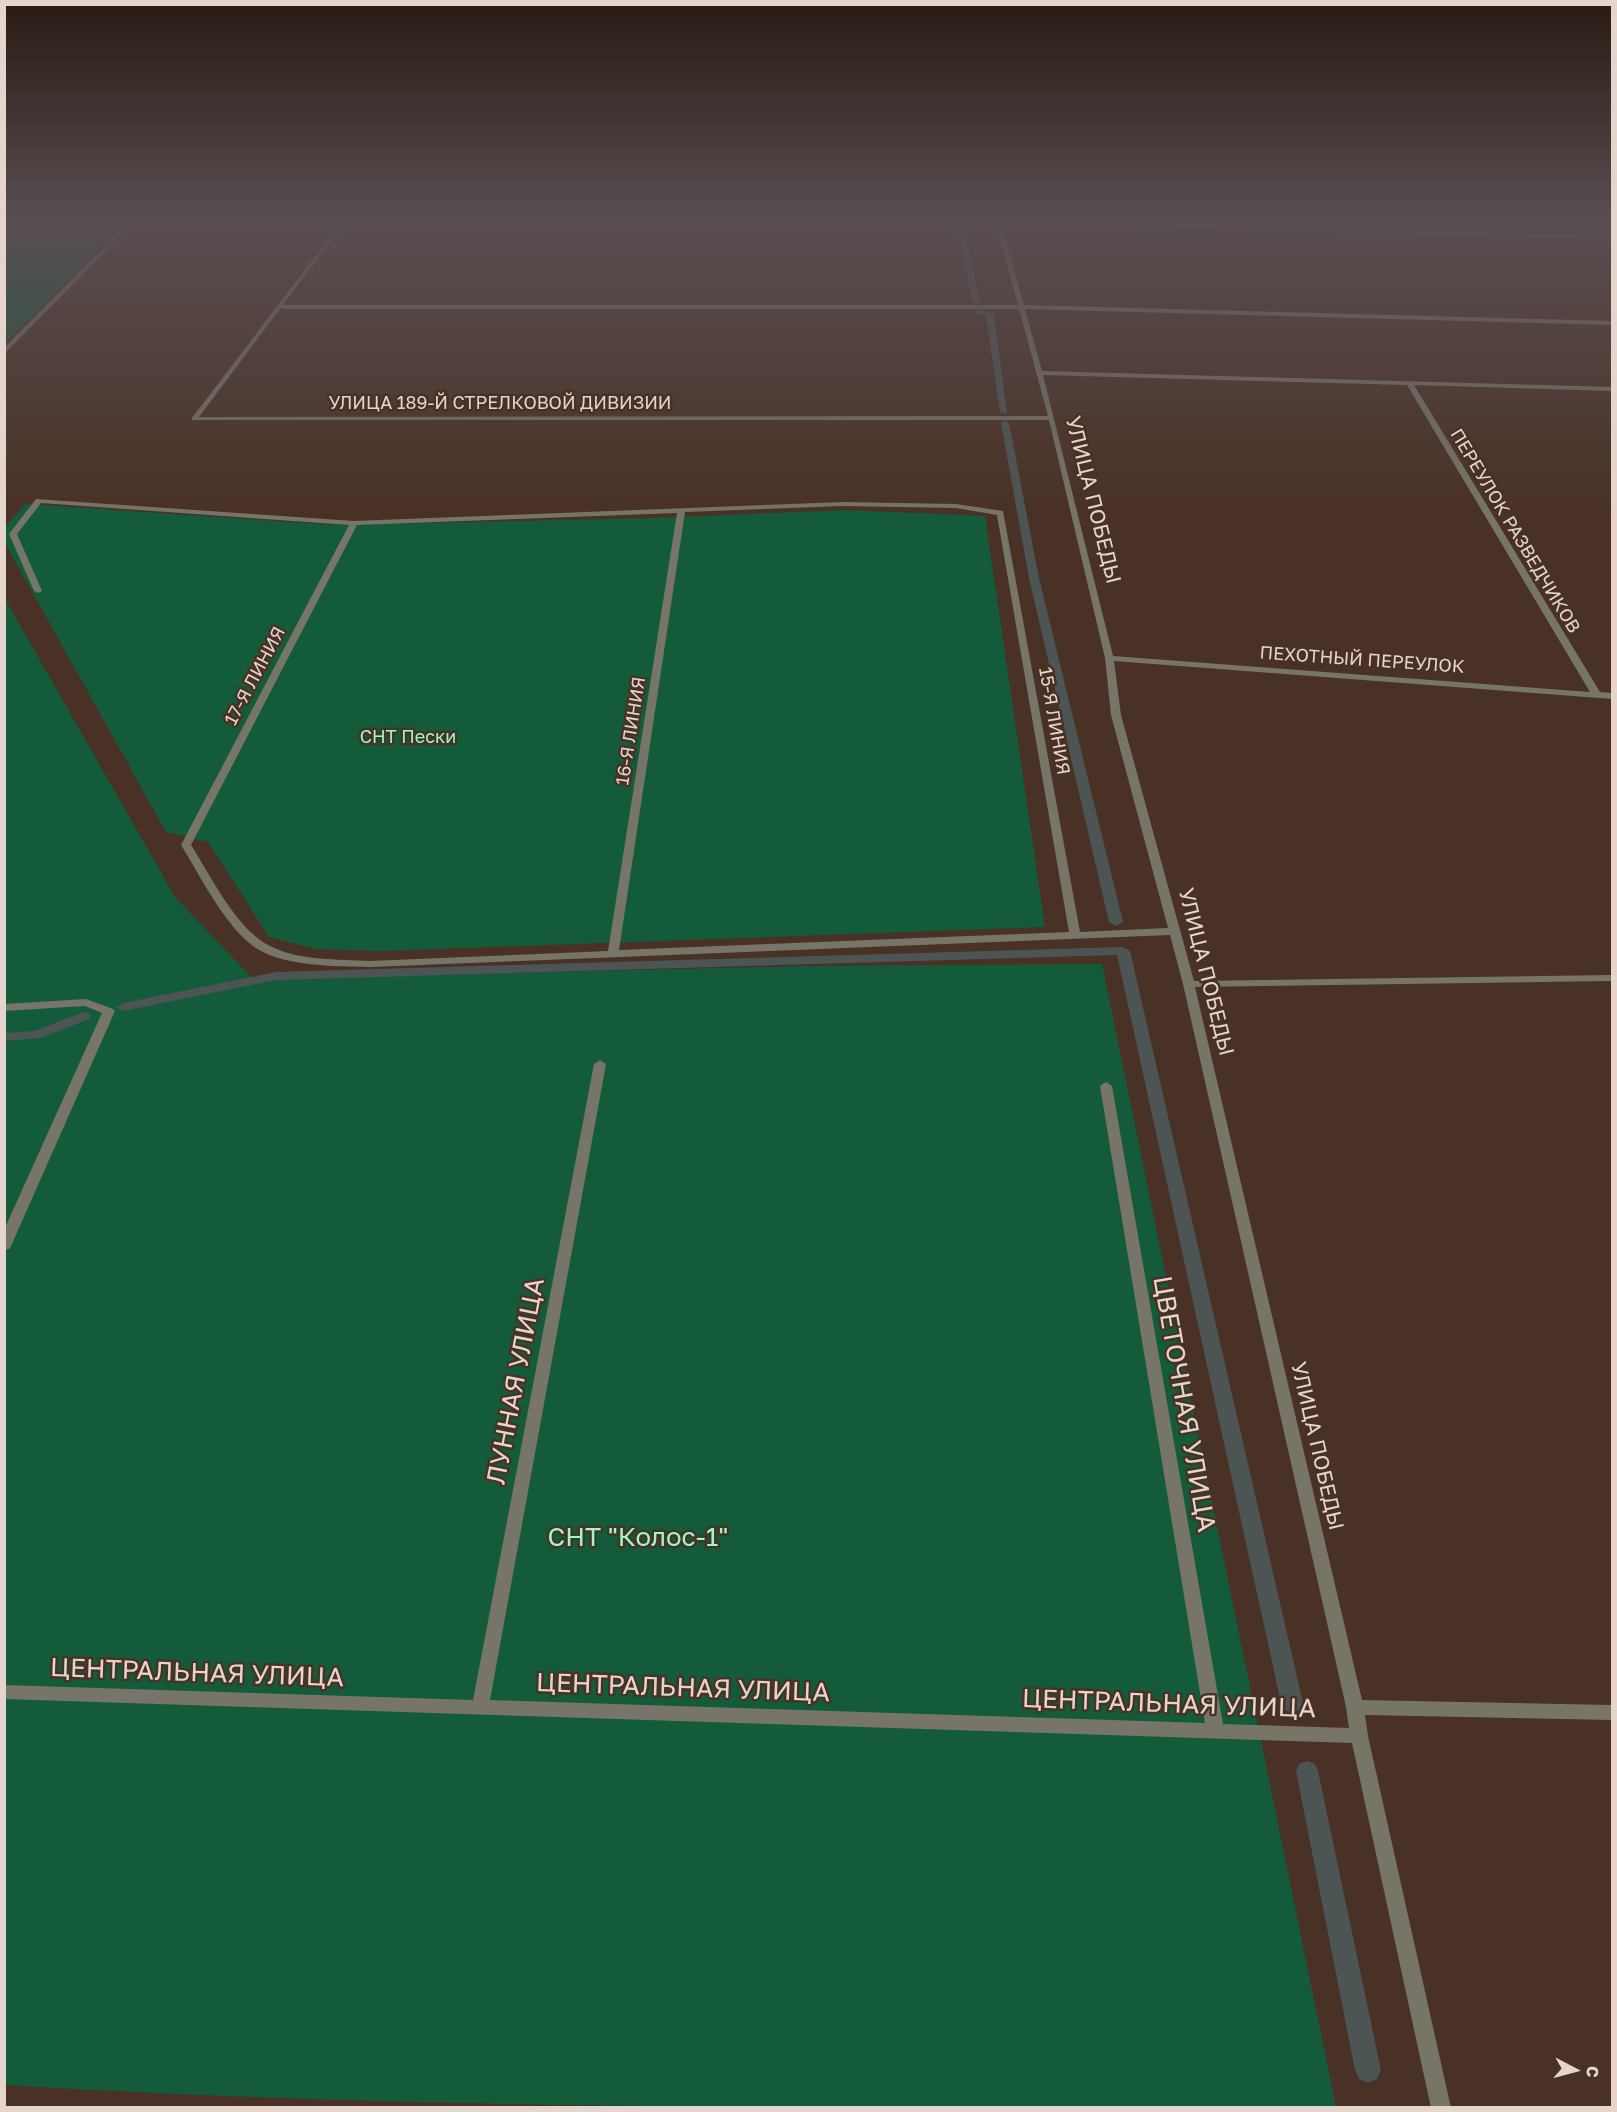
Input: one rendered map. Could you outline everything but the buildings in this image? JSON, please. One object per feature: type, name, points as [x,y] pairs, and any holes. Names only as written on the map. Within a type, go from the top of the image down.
[{"type":"street","points":[[4,352],[35,321]]},
{"type":"street","name":"УЛИЦА 189-Й СТРЕЛКОВОЙ ДИВИЗИИ","points":[[268,321],[194,419],[1052,418]]},
{"type":"street","name":"УЛИЦА ПОБЕДЫ","points":[[1024,321],[1052,418],[1109,658],[1116,715],[1189,984],[1355,1707],[1359,1736],[1442,2108]]},
{"type":"street","points":[[1522,321],[1612,323]]},
{"type":"street","points":[[1039,373],[1612,389]]},
{"type":"street","name":"ПЕРЕУЛОК РАЗВЕДЧИКОВ","points":[[1409,383],[1596,694]]},
{"type":"street","points":[[38,591],[13,534],[39,501],[354,523],[681,512]]},
{"type":"street","name":"15-Я ЛИНИЯ","points":[[681,512],[842,504],[957,506],[1000,513],[1075,935]]},
{"type":"street","name":"16-Я ЛИНИЯ","points":[[613,955],[681,512]]},
{"type":"street","name":"17-Я ЛИНИЯ","points":[[354,523],[186,845],[236,923],[266,950],[306,960],[370,964],[613,955]]},
{"type":"street","name":"ПЕХОТНЫЙ ПЕРЕУЛОК","points":[[1109,658],[1612,696]]},
{"type":"street","points":[[613,955],[1176,931]]},
{"type":"street","points":[[1189,984],[1612,978]]},
{"type":"street","points":[[4,1008],[86,1002],[109,1011],[4,1246]]},
{"type":"street","name":"ЛУННАЯ УЛИЦА","points":[[480,1707],[600,1064]]},
{"type":"street","name":"ЦВЕТОЧНАЯ УЛИЦА","points":[[1106,1086],[1215,1730]]},
{"type":"street","name":"ЦЕНТРАЛЬНАЯ УЛИЦА","points":[[4,1692],[1359,1736]]},
{"type":"street","points":[[1355,1707],[1612,1712]]},
{"type":"green space","points":[[5,321],[27,321],[5,343]]},
{"type":"green space","name":"СНТ Пески","points":[[25,504],[335,525],[655,518],[845,510],[985,516],[1045,927],[382,951],[315,949],[269,937],[208,842],[166,832],[5,543],[4,528]]},
{"type":"green space","name":"СНТ \"Колос-1\"","points":[[4,597],[175,897],[253,979],[805,966],[1102,964],[1336,2107],[504,2104],[171,2094],[5,2085]]},
{"type":"waterway","points":[[991,321],[1004,412]]},
{"type":"waterway","points":[[1005,423],[1034,578],[1116,922]]},
{"type":"waterway","points":[[123,1007],[276,976],[1123,951],[1292,1703]]},
{"type":"waterway","points":[[4,1037],[36,1035],[84,1016]]},
{"type":"waterway","points":[[1307,1771],[1368,2070]]}]
